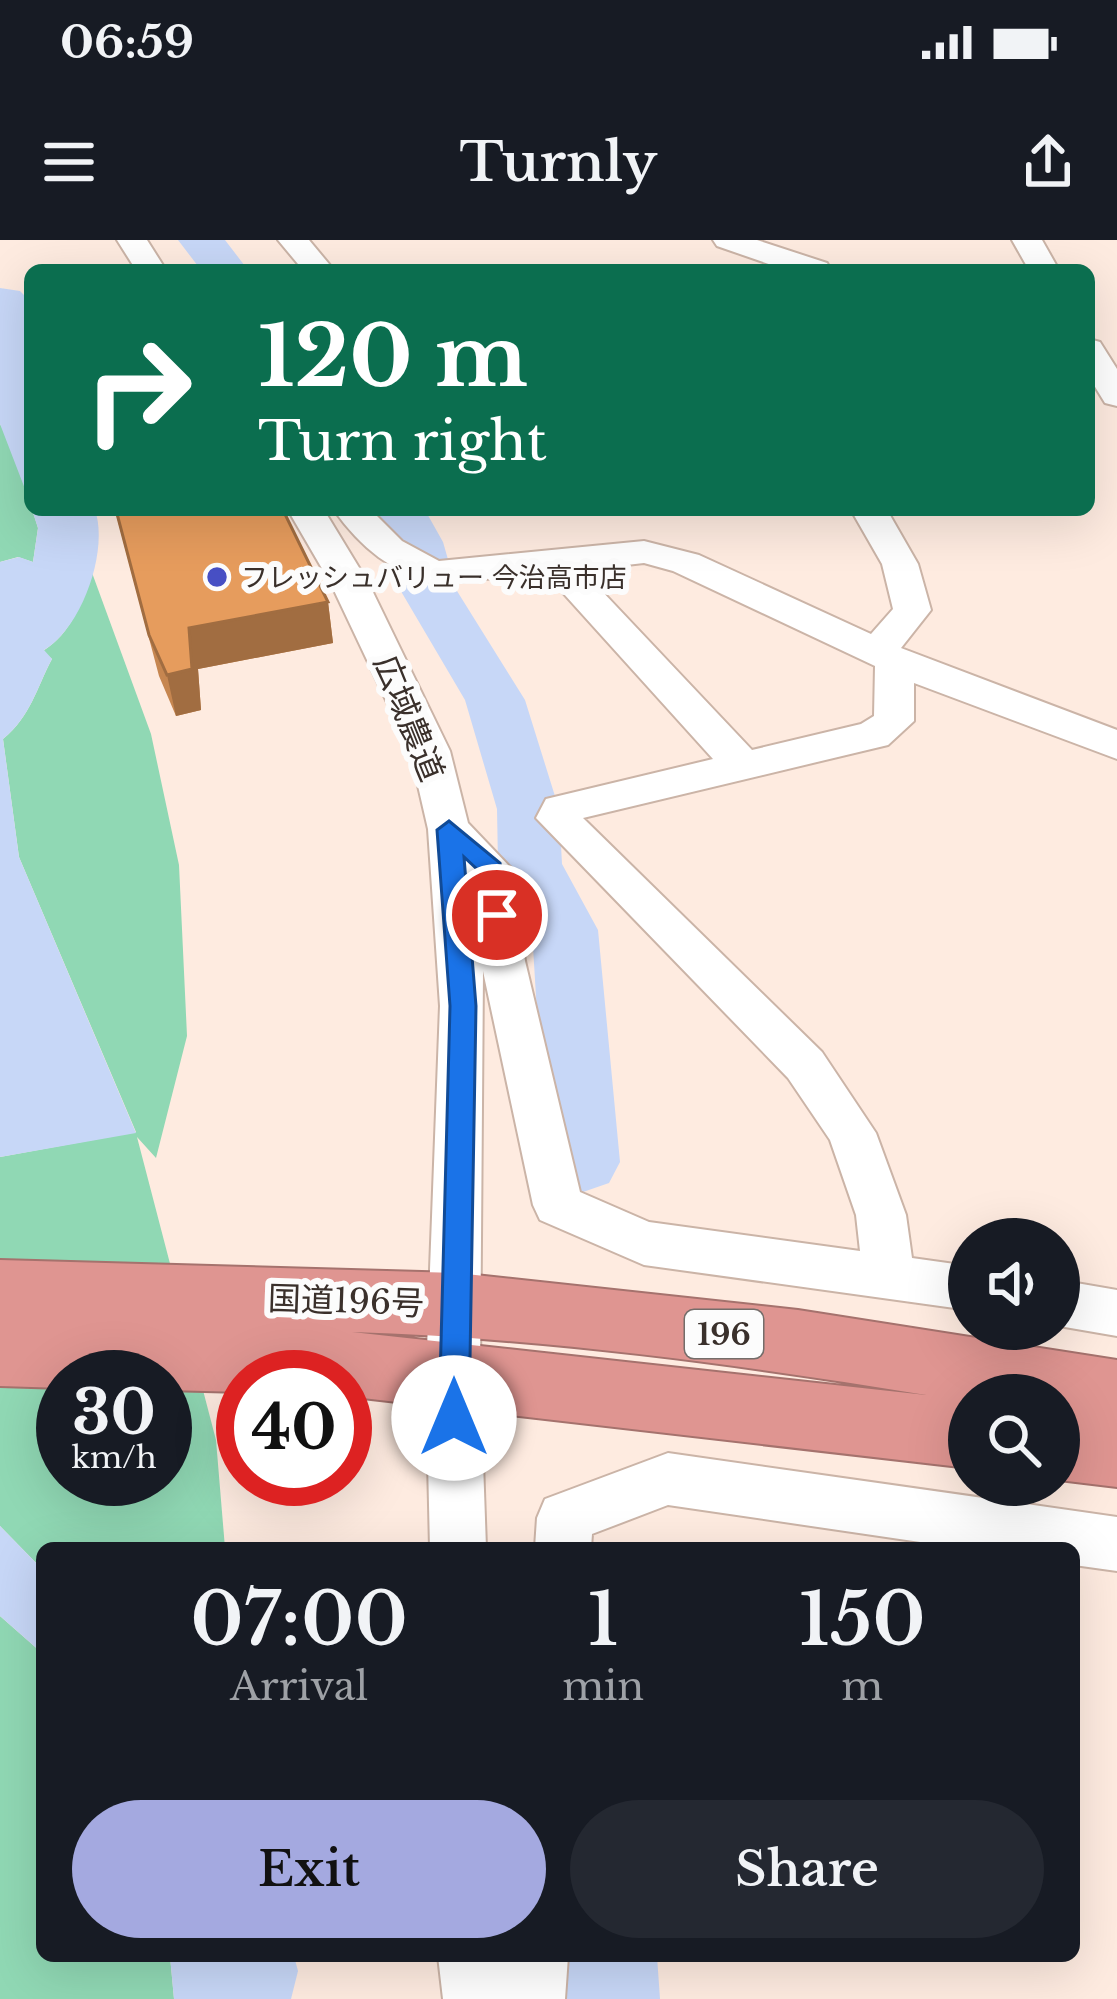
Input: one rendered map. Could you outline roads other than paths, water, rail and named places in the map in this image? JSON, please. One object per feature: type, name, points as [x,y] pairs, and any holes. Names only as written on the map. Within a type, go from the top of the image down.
[{"type":"highway","name":"国道196号","points":[[0,1291],[328,1331],[455,1339],[798,1342],[1117,1393]]},
{"type":"highway","name":"国道196号","points":[[0,1354],[328,1331]]},
{"type":"highway","name":"国道196号","points":[[455,1339],[948,1430]]},
{"type":"highway","points":[[1080,1448],[1117,1452]]},
{"type":"street","points":[[293,240],[314,264]]},
{"type":"street","points":[[728,240],[798,264]]},
{"type":"street","points":[[1095,359],[1117,396]]},
{"type":"street","name":"広域農道","points":[[310,516],[350,584],[430,751],[449,830],[463,1006],[455,1339],[458,1542]]},
{"type":"street","points":[[357,516],[389,553],[410,566],[437,573],[551,559],[590,543],[686,563],[885,655],[1117,745]]},
{"type":"street","points":[[873,516],[901,564],[911,594],[912,610],[885,655],[894,721],[874,735],[561,809],[557,818],[805,1065],[852,1132],[880,1215],[889,1274]]},
{"type":"street","points":[[551,559],[741,764]]},
{"type":"street","points":[[449,830],[491,869],[503,961],[558,1204],[644,1243],[948,1284]]},
{"type":"street","points":[[1080,1307],[1117,1313]]},
{"type":"street","points":[[563,1542],[565,1519],[668,1479],[1117,1544]]},
{"type":"street","points":[[472,1962],[476,1999]]},
{"type":"street","points":[[532,1999],[535,1962]]},
{"type":"water","points":[[0,288],[24,295],[24,486],[0,424]]},
{"type":"water","points":[[34,516],[96,516],[98,546],[81,607],[44,650],[52,659],[27,711],[3,739],[19,857],[136,1133],[0,1157],[0,562],[19,557],[33,562],[38,528]]},
{"type":"water","points":[[0,1526],[36,1563],[36,1648],[0,1616]]},
{"type":"water","points":[[171,1962],[296,1962],[298,1971],[291,1999],[174,1999]]},
{"type":"waterway","points":[[201,240],[220,264]]},
{"type":"waterway","points":[[401,516],[416,542],[430,593],[464,642],[495,700],[528,809],[530,864],[565,930],[583,1162]]},
{"type":"waterway","points":[[608,1962],[611,1999]]},
{"type":"place","name":"フレッシュバリュー 今治高市店","points":[[217,577]]}]
